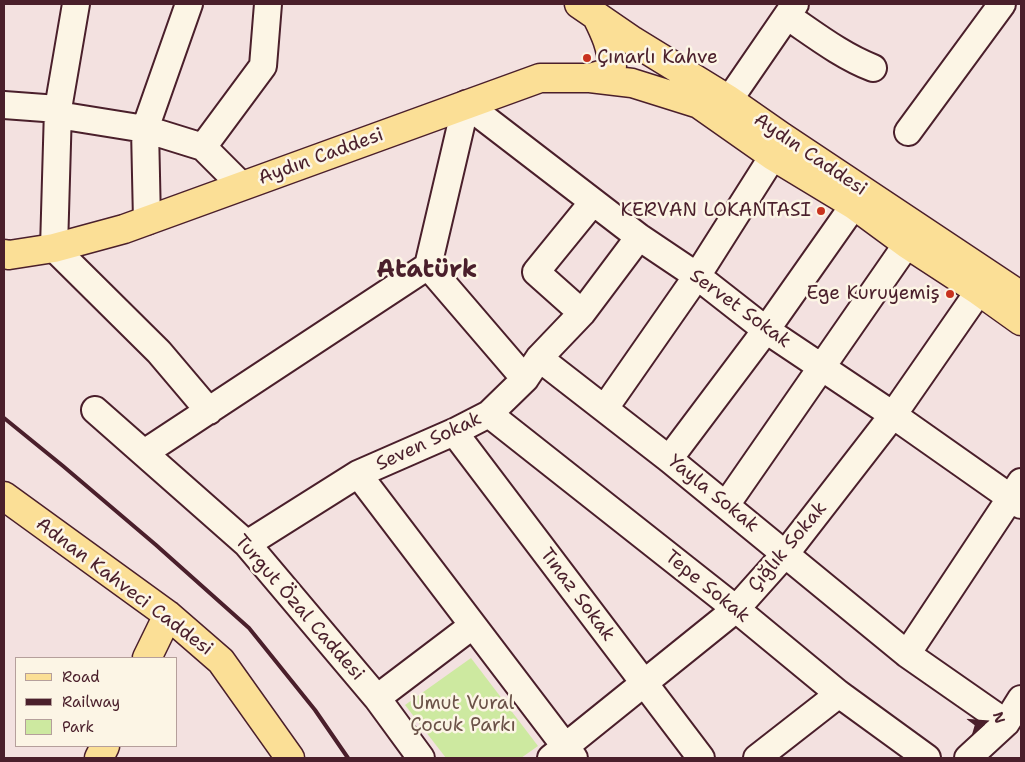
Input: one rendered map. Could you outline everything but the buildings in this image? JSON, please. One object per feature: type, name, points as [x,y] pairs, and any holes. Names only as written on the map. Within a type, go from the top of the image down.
[{"type":"main road","name":"Aydın Caddesi","points":[[588,10],[729,100],[1021,296]]},
{"type":"main road","name":"Aydın Caddesi","points":[[588,10],[612,55],[612,66],[604,74],[590,78]]},
{"type":"main road","name":"Aydın Caddesi","points":[[4,254],[54,248],[124,229],[540,78],[590,78],[632,83],[699,104],[773,156],[854,205],[907,244],[1021,321]]},
{"type":"main road","name":"Adnan Kahveci Caddesi","points":[[4,496],[168,616],[221,661],[290,758]]},
{"type":"main road","points":[[148,657],[168,616]]},
{"type":"street","points":[[76,4],[58,112],[54,248],[159,352],[209,411]]},
{"type":"street","points":[[147,221],[145,128],[189,4]]},
{"type":"street","points":[[203,147],[263,66],[268,4]]},
{"type":"street","points":[[908,132],[1002,4]]},
{"type":"street","points":[[729,100],[792,7],[832,47],[873,68]]},
{"type":"street","points":[[144,453],[428,266],[466,104]]},
{"type":"street","name":"Servet Sokak","points":[[466,104],[639,237],[697,276],[766,330],[893,415],[1018,495]]},
{"type":"street","points":[[4,105],[58,112],[145,128],[203,147],[242,186]]},
{"type":"street","points":[[605,408],[697,276],[773,156]]},
{"type":"street","points":[[582,313],[536,272],[594,202]]},
{"type":"street","points":[[669,459],[766,330],[854,205]]},
{"type":"street","name":"Seven Sokak","points":[[247,544],[358,474],[454,432],[489,414],[525,379],[539,358],[582,313],[639,237]]},
{"type":"street","points":[[726,505],[907,244]]},
{"type":"street","points":[[428,266],[525,379]]},
{"type":"street","name":"Çığlık Sokak","points":[[564,755],[644,683],[736,609],[786,553],[893,415],[979,292]]},
{"type":"street","name":"Yayla Sokak","points":[[539,358],[605,408],[786,553],[907,654],[1016,713]]},
{"type":"street","name":"Turgut Özal Caddesi","points":[[95,410],[247,544],[377,698],[421,758]]},
{"type":"street","name":"Tepe Sokak","points":[[489,414],[736,609],[839,694],[927,758]]},
{"type":"street","name":"Tınaz Sokak","points":[[454,432],[701,758]]},
{"type":"street","points":[[358,474],[472,626],[564,755]]},
{"type":"street","points":[[907,654],[1018,495]]},
{"type":"street","points":[[377,698],[472,626]]},
{"type":"street","points":[[757,758],[839,694]]},
{"type":"street","points":[[968,758],[1016,713]]},
{"type":"green space","name":"Umut Vural Çocuk Parkı","points":[[471,658],[538,746],[521,758],[446,758],[405,705]]},
{"type":"railway","points":[[4,418],[156,545],[249,628],[315,710],[348,758]]},
{"type":"place","name":"Çınarlı Kahve","points":[[587,58]]},
{"type":"place","name":"KERVAN LOKANTASI","points":[[821,211]]},
{"type":"place","name":"Ege Kuruyemiş","points":[[950,294]]},
{"type":"district","name":"Atatürk","points":[[427,271]]}]
